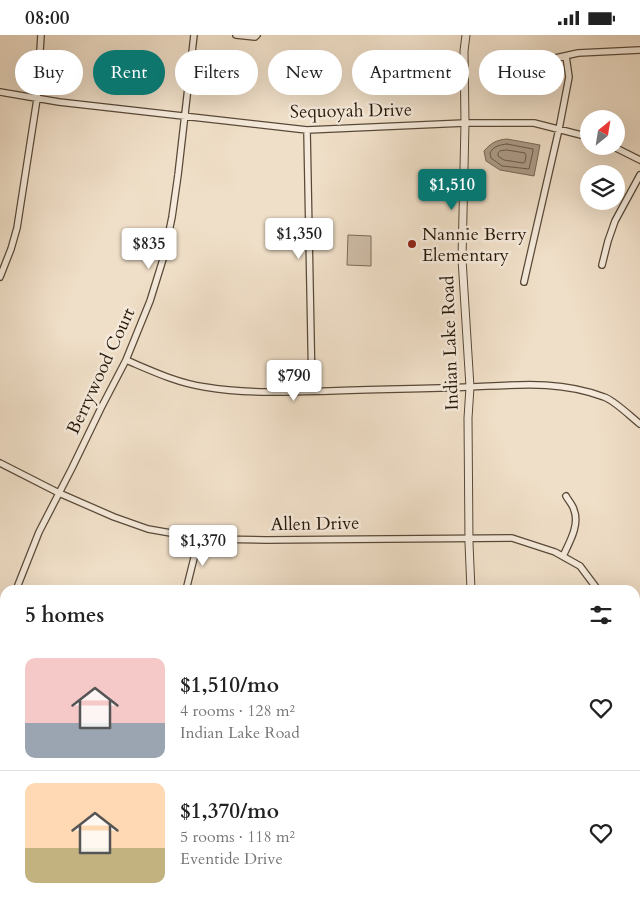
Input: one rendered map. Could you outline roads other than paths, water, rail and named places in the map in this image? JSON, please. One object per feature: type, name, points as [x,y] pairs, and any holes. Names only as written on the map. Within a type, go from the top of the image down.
[{"type":"street","points":[[0,277],[17,228],[37,99],[41,35]]},
{"type":"street","name":"Berrywood Court","points":[[18,585],[39,532],[100,408],[126,360],[150,301],[164,255],[177,183],[194,35]]},
{"type":"street","points":[[236,35],[255,37],[257,35]]},
{"type":"street","name":"Indian Lake Road","points":[[466,35],[464,51],[465,123],[462,259],[470,387],[468,418],[471,585]]},
{"type":"street","points":[[524,282],[569,77],[566,56],[578,53],[640,50]]},
{"type":"street","name":"Sequoyah Drive","points":[[0,92],[60,102],[307,129],[465,123],[534,123],[580,135]]},
{"type":"street","points":[[307,129],[312,391]]},
{"type":"street","points":[[625,152],[640,160]]},
{"type":"street","points":[[602,265],[615,221],[640,175]]},
{"type":"street","points":[[126,360],[180,382],[236,391],[312,391],[522,384],[554,385],[607,398],[640,424]]},
{"type":"street","name":"Allen Drive","points":[[0,463],[59,493],[114,517],[148,529],[199,538],[266,540],[512,538],[563,556],[580,566],[594,585]]},
{"type":"street","points":[[563,556],[576,520],[575,511],[566,496]]},
{"type":"street","points":[[187,585],[199,538]]},
{"type":"water","points":[[507,139],[540,145],[534,176],[500,170],[486,161],[484,151],[491,144]]},
{"type":"place","name":"Nannie Berry Elementary","points":[[412,244]]}]
